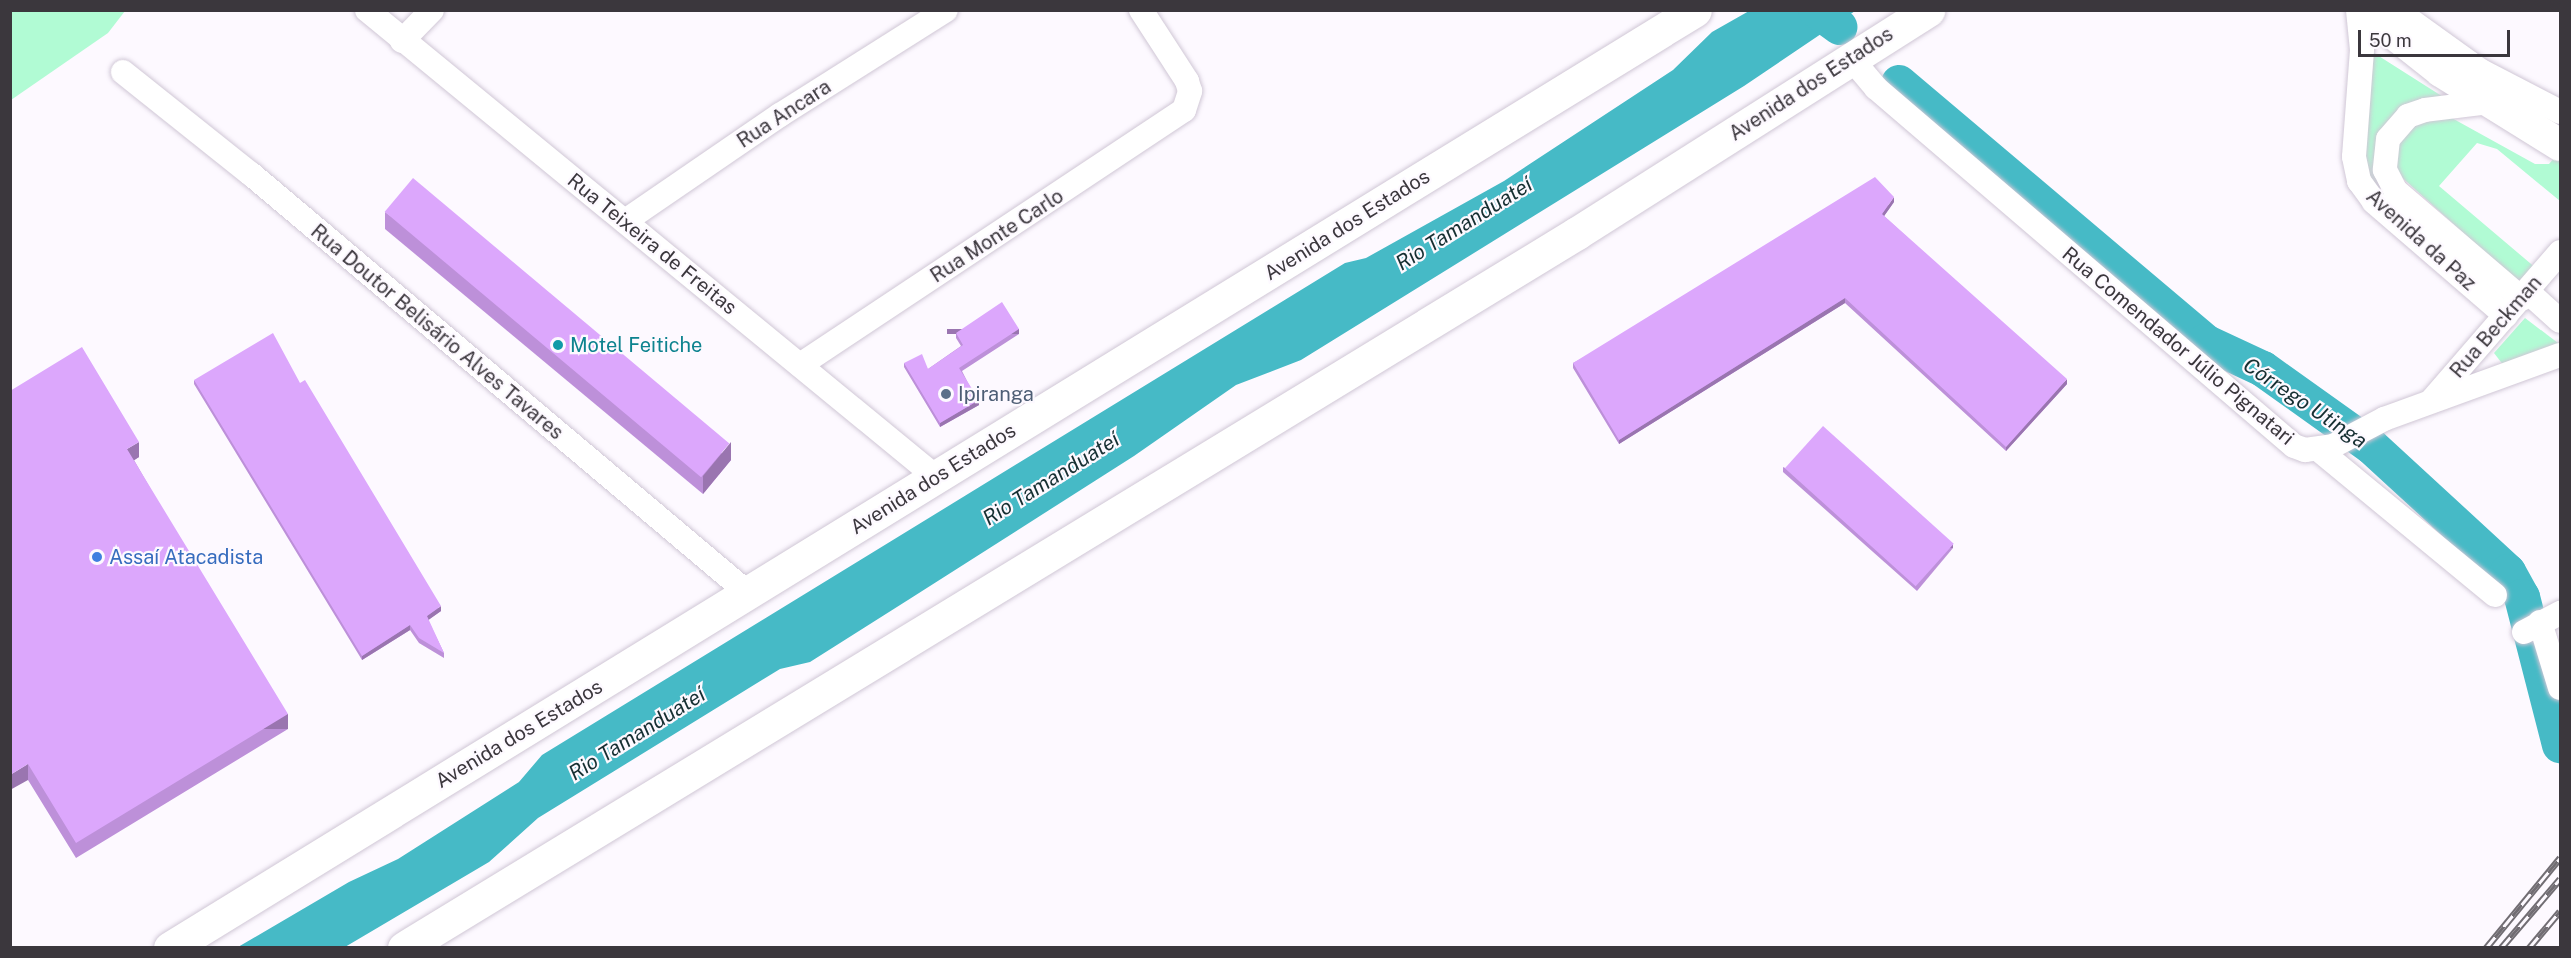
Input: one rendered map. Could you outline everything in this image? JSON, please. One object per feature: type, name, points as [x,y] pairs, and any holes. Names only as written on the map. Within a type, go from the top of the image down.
[{"type":"highway","name":"Avenida dos Estados","points":[[170,948],[749,594],[1695,10]]},
{"type":"highway","name":"Avenida dos Estados","points":[[404,948],[1624,204],[1858,68],[1928,10]]},
{"type":"main road","points":[[2364,10],[2412,50],[2494,106],[2560,145]]},
{"type":"street","name":"Rua Teixeira de Freitas","points":[[367,10],[936,477]]},
{"type":"street","points":[[402,41],[432,10]]},
{"type":"street","name":"Rua Ancara","points":[[625,221],[780,115],[946,10]]},
{"type":"street","name":"Rua Monte Carlo","points":[[800,365],[1176,118],[1187,101],[1190,91],[1141,10]]},
{"type":"street","name":"Avenida da Paz","points":[[2358,10],[2362,50],[2354,157],[2359,180],[2374,202],[2519,302],[2560,321]]},
{"type":"street","points":[[2396,10],[2481,71],[2560,112]]},
{"type":"street","name":"Rua Comendador Júlio Pignatari","points":[[1858,68],[2294,446],[2319,450],[2430,402],[2560,355]]},
{"type":"street","name":"Rua Doutor Belisário Alves Tavares","points":[[123,72],[251,174],[749,594]]},
{"type":"street","name":"Avenida da Paz","points":[[2494,106],[2425,110],[2408,116],[2388,139],[2385,170],[2395,190],[2519,302]]},
{"type":"street","name":"Rua Beckman","points":[[2430,402],[2560,253]]},
{"type":"street","points":[[2319,450],[2495,595]]},
{"type":"street","points":[[2540,623],[2560,688]]},
{"type":"green space","points":[[11,10],[125,11],[108,33],[11,100]]},
{"type":"green space","points":[[2374,53],[2448,100],[2406,108],[2388,195],[2380,196],[2363,163]]},
{"type":"green space","points":[[2450,117],[2535,164],[2549,164],[2560,151],[2560,201],[2497,149],[2477,143],[2439,186],[2537,269],[2518,282],[2397,173],[2396,147],[2411,125]]},
{"type":"green space","points":[[2525,318],[2558,343],[2557,348],[2504,366],[2494,353]]},
{"type":"water","name":"Rio Tamanduateí","points":[[1749,11],[1855,11],[1744,86],[1301,360],[1236,385],[1134,456],[810,662],[780,669],[538,818],[489,862],[345,947],[238,947],[349,882],[398,859],[519,782],[542,755],[1345,263],[1366,258],[1504,181],[1673,70],[1712,32]]},
{"type":"building","points":[[1875,177],[1894,197],[1882,214],[2067,379],[2006,447],[1845,298],[1619,440],[1573,363]]},
{"type":"building","name":"Motel Feitiche","points":[[413,178],[729,443],[701,477],[385,212]]},
{"type":"building","points":[[1002,302],[1019,329],[959,368],[979,400],[940,423],[904,363],[922,354],[928,369],[963,345],[956,333]]},
{"type":"building","points":[[273,333],[300,383],[305,380],[441,606],[427,616],[444,653],[419,638],[410,625],[362,656],[194,380]]},
{"type":"building","name":"Assaí Atacadista","points":[[82,347],[139,442],[127,449],[288,714],[76,843],[28,764],[10,775],[10,391]]},
{"type":"building","points":[[1823,426],[1954,544],[1916,586],[1785,468]]},
{"type":"waterway","name":"Córrego Utinga","points":[[1816,10],[1839,27]]},
{"type":"waterway","name":"Córrego Utinga","points":[[1899,83],[2205,342],[2263,369],[2371,446],[2508,572],[2522,597],[2560,745]]},
{"type":"railway","points":[[2486,948],[2560,858]]},
{"type":"railway","points":[[2501,948],[2560,879]]},
{"type":"railway","points":[[2529,948],[2560,911]]},
{"type":"place","name":"Motel Feitiche","points":[[558,345]]},
{"type":"place","name":"Ipiranga","points":[[946,394]]},
{"type":"place","name":"Assaí Atacadista","points":[[97,557]]}]
